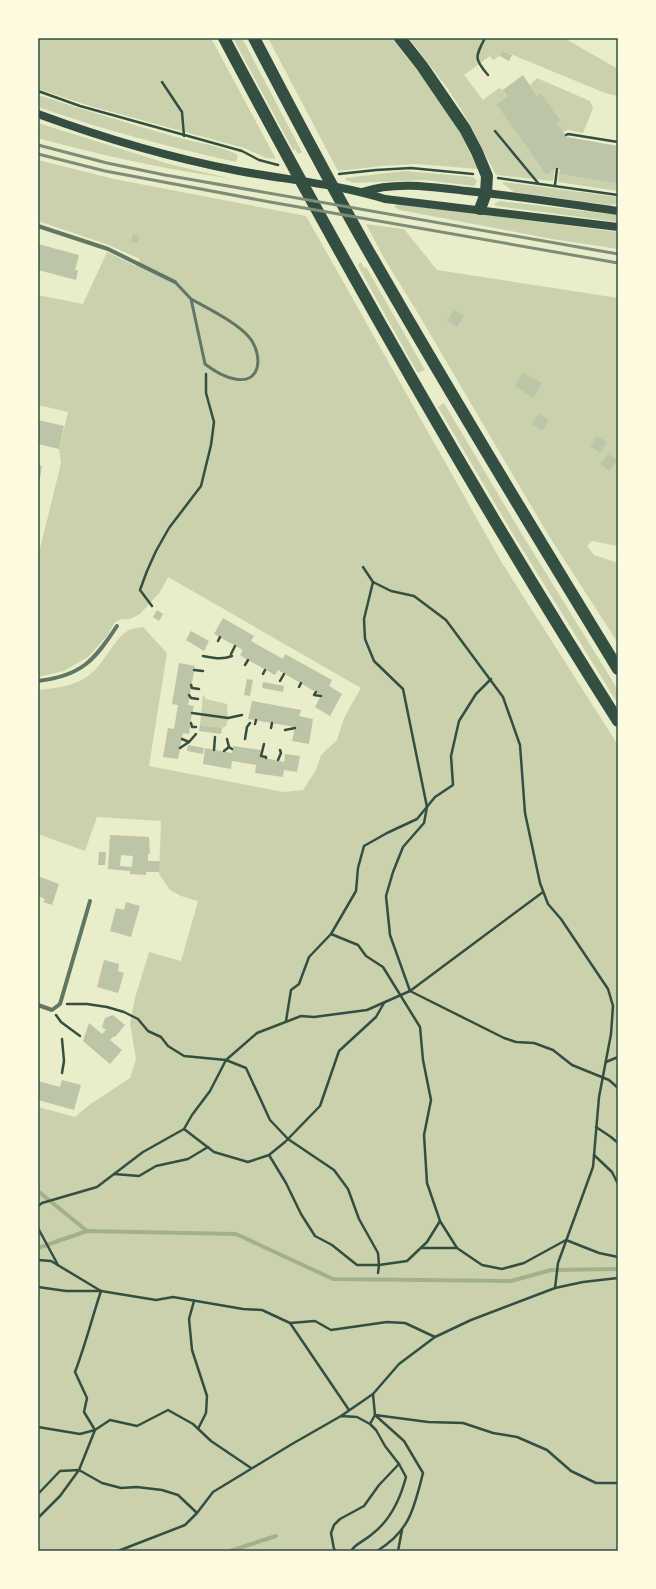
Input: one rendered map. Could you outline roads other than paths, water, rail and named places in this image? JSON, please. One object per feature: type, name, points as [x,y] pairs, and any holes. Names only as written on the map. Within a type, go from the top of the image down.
[{"type":"highway","points":[[224,38],[285,154],[343,258],[496,525],[618,721]]},
{"type":"highway","points":[[254,38],[317,159],[375,263],[520,510],[618,669]]},
{"type":"highway","points":[[400,38],[422,66],[465,129],[477,152],[487,176],[486,193],[480,209]]},
{"type":"main road","points":[[38,114],[72,126],[167,154],[238,171],[362,192],[385,199],[480,209],[618,227]]},
{"type":"main road","points":[[362,192],[375,188],[420,186],[486,193],[618,211]]},
{"type":"street","points":[[38,226],[108,249],[175,282]]},
{"type":"street","points":[[38,681],[66,676],[88,663],[100,652],[117,626]]},
{"type":"street","points":[[38,1005],[52,1010],[60,1004],[90,901]]},
{"type":"lane","points":[[175,282],[191,298],[237,326],[252,340],[258,356],[258,366],[254,375],[249,378],[236,379],[218,373],[205,364],[191,298]]},
{"type":"waterway","points":[[38,1191],[87,1231]]},
{"type":"waterway","points":[[38,1248],[87,1231],[236,1234],[333,1279],[511,1281],[551,1270],[618,1269]]},
{"type":"waterway","points":[[230,1551],[276,1536]]},
{"type":"railway","points":[[38,145],[107,163],[165,175],[618,254]]},
{"type":"railway","points":[[38,154],[105,171],[270,202],[618,263]]}]
